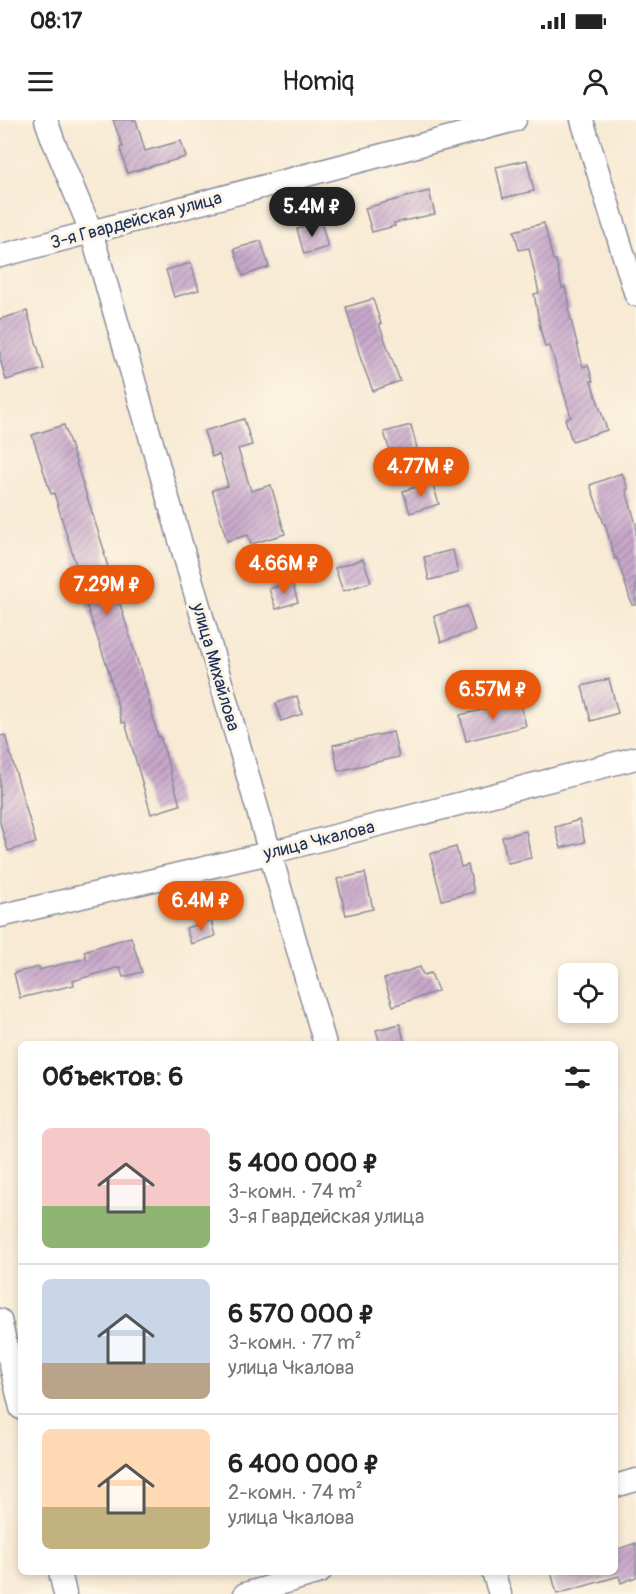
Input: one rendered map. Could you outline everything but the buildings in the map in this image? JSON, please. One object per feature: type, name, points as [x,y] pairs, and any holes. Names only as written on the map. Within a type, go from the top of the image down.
[{"type":"street","name":"улица Михайлова","points":[[46,120],[52,140],[91,231],[324,1041]]},
{"type":"street","name":"3-я Гвардейская улица","points":[[0,256],[515,120]]},
{"type":"street","points":[[582,120],[636,295]]},
{"type":"street","name":"улица Чкалова","points":[[0,916],[269,853],[636,758]]},
{"type":"street","points":[[0,1320],[18,1395]]},
{"type":"street","points":[[618,1485],[636,1480]]},
{"type":"street","points":[[61,1575],[65,1594]]},
{"type":"street","points":[[245,1594],[310,1575]]},
{"type":"street","points":[[494,1575],[500,1594]]}]
